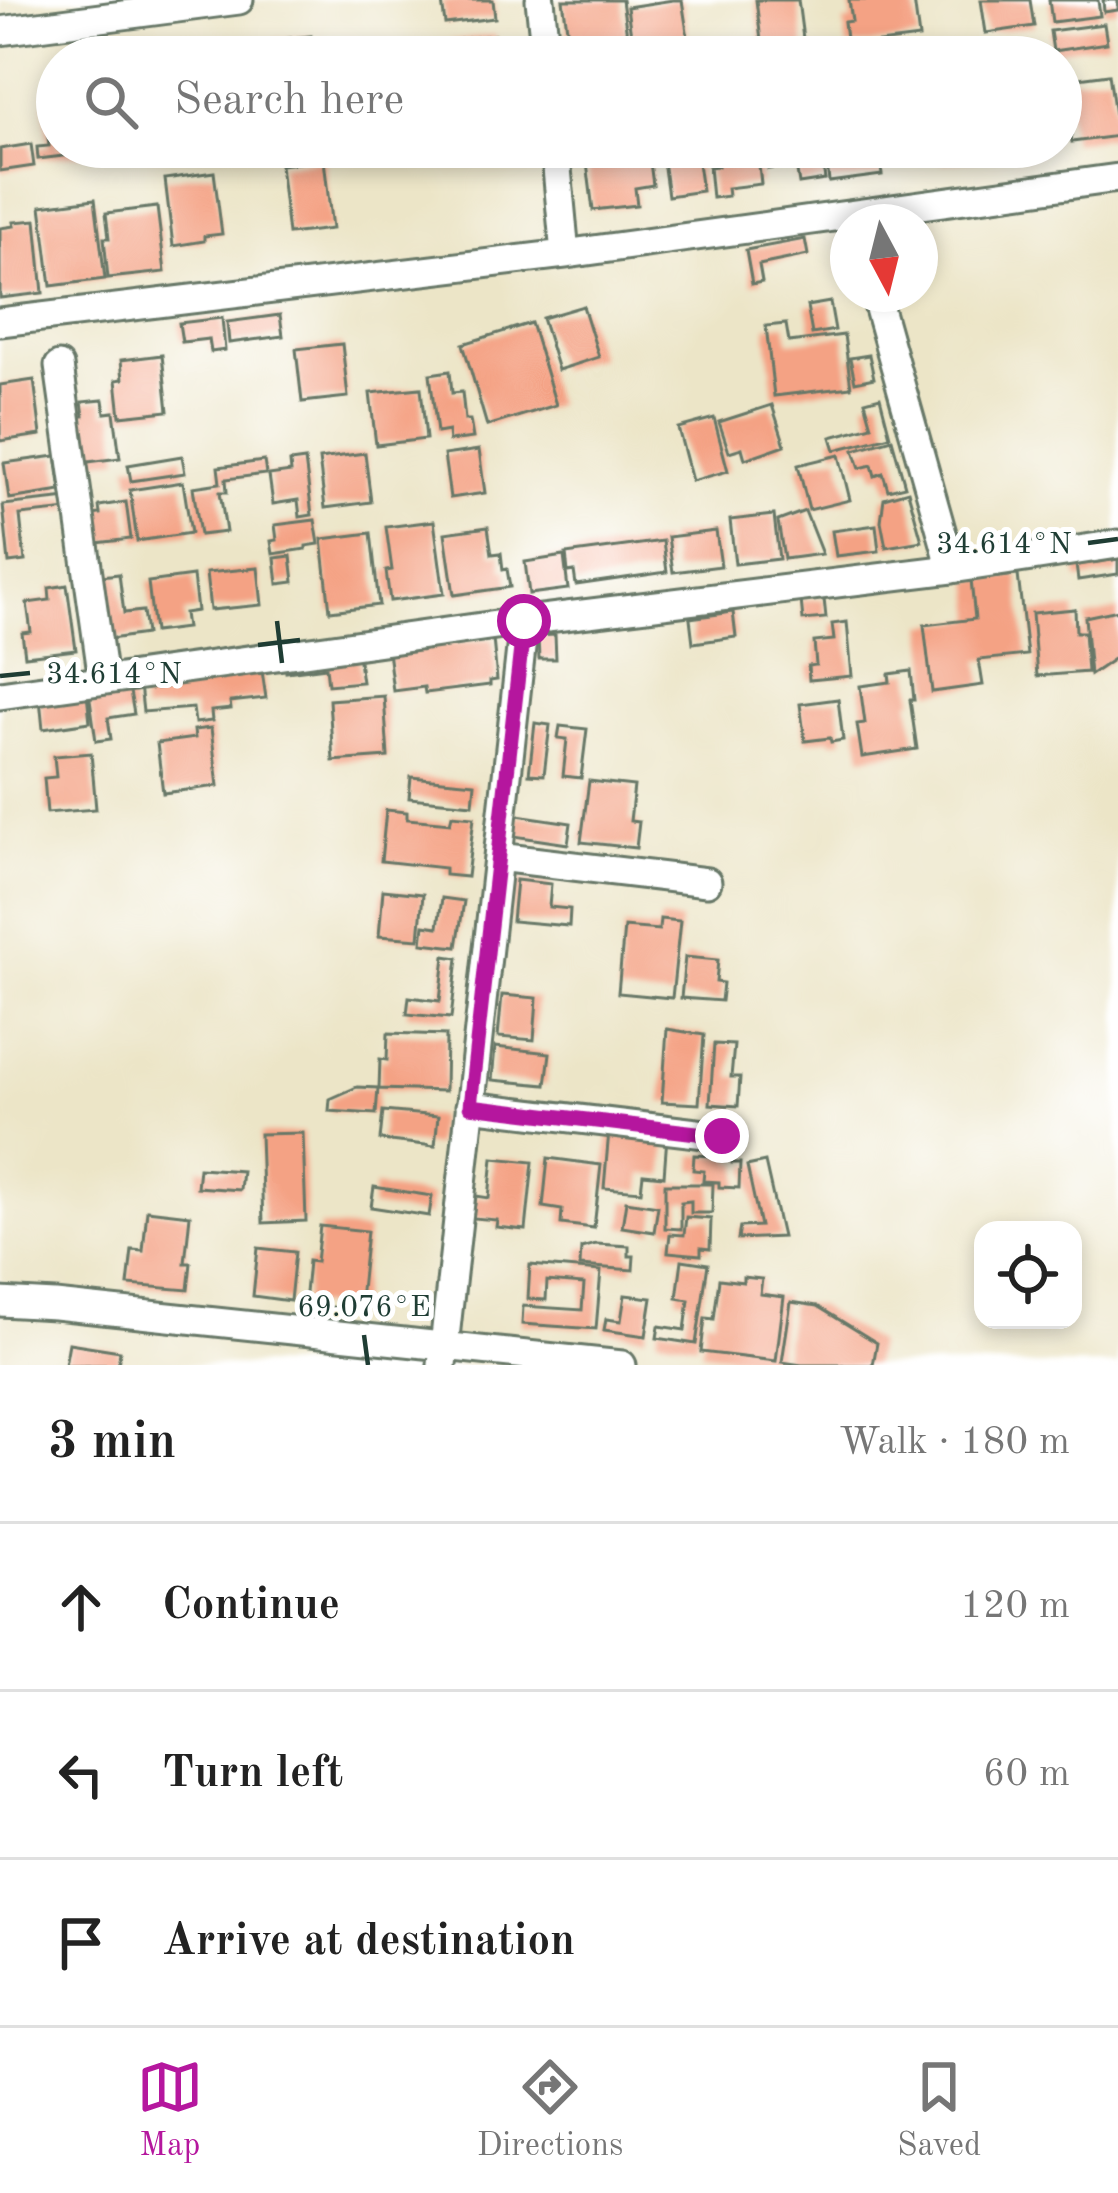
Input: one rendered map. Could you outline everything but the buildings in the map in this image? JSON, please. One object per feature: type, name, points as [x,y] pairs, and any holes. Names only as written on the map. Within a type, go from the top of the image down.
[{"type":"street","points":[[0,31],[238,0]]},
{"type":"street","points":[[540,0],[544,36]]},
{"type":"street","points":[[557,168],[566,254]]},
{"type":"street","points":[[938,205],[1118,178]]},
{"type":"street","points":[[0,322],[830,221]]},
{"type":"street","points":[[880,312],[952,569]]},
{"type":"street","points":[[59,366],[103,680]]},
{"type":"street","points":[[0,695],[1118,544]]},
{"type":"street","points":[[442,1355],[524,621]]},
{"type":"street","points":[[498,857],[707,882]]},
{"type":"street","points":[[470,1106],[722,1136]]},
{"type":"street","points":[[0,1302],[55,1304],[442,1355],[622,1365]]},
{"type":"route","points":[[524,621],[470,1106],[722,1136]]}]
